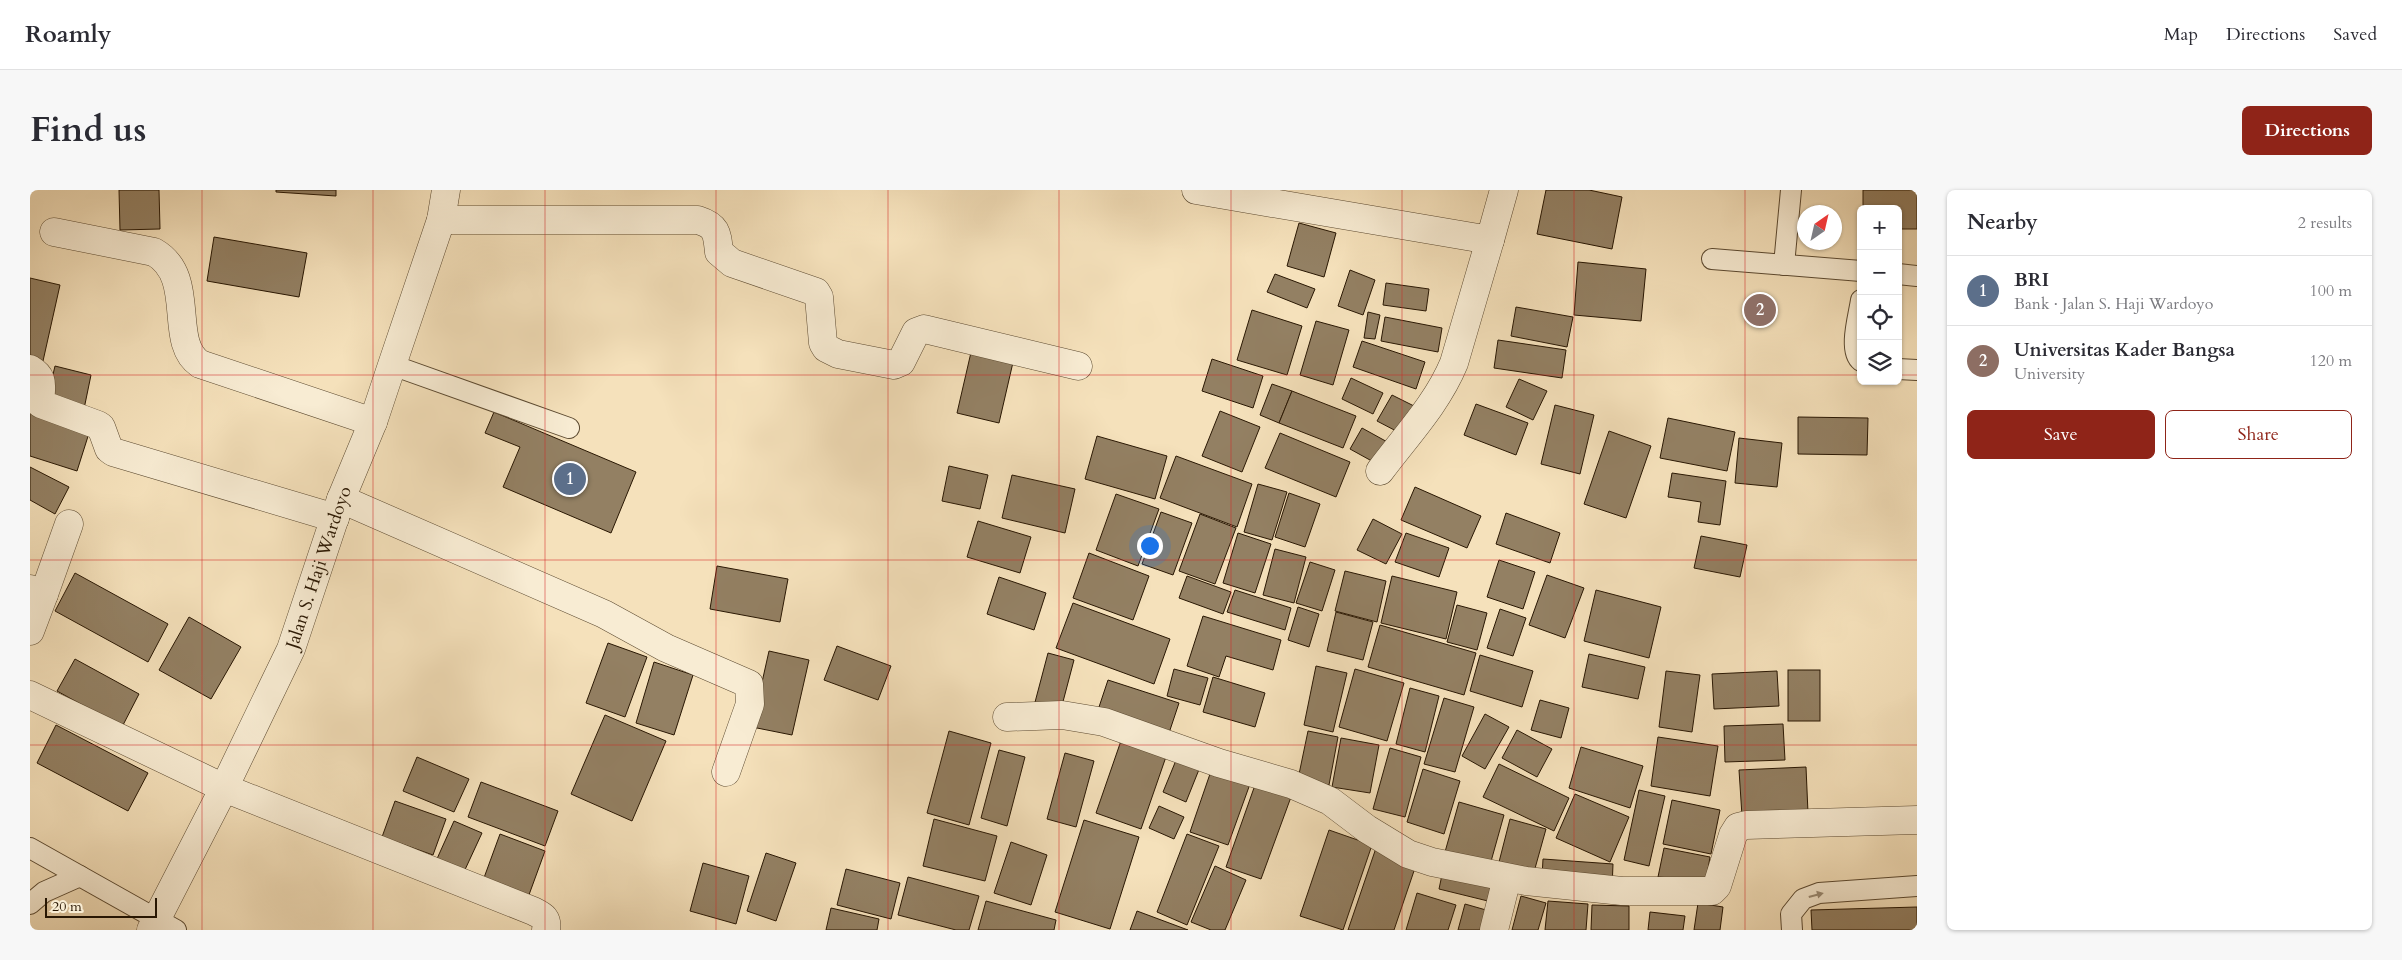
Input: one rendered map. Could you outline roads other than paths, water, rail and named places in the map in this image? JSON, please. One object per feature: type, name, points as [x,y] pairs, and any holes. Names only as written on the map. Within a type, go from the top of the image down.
[{"type":"street","name":"Jalan S. Haji Wardoyo","points":[[161,926],[224,788],[291,649],[338,508],[373,422],[441,220],[446,190]]},
{"type":"street","points":[[1196,190],[1490,240]]},
{"type":"street","points":[[1380,471],[1436,399],[1448,378],[1504,190]]},
{"type":"street","points":[[441,220],[698,220],[710,224],[717,234],[719,252],[732,263],[816,292],[819,297],[822,343],[831,352],[894,365],[901,362],[916,332],[924,329],[1078,366]]},
{"type":"street","points":[[54,232],[154,252],[166,260],[176,275],[187,347],[194,360],[200,364],[373,422]]},
{"type":"street","points":[[30,369],[42,379],[41,404],[98,425],[101,427],[109,449],[113,452],[338,508],[604,614],[666,648],[729,677],[749,684],[750,704],[726,772]]},
{"type":"street","points":[[30,631],[37,592],[69,524]]},
{"type":"street","points":[[30,695],[224,788],[533,911],[545,918],[547,921],[546,930]]},
{"type":"street","points":[[1006,717],[1062,715],[1104,722],[1130,730],[1219,763],[1316,793],[1367,829],[1420,859],[1507,878],[1622,891],[1712,891],[1718,886],[1732,835],[1738,827],[1917,820]]},
{"type":"street","points":[[1494,930],[1507,878]]},
{"type":"lane","points":[[1784,264],[1791,190]]},
{"type":"lane","points":[[1712,259],[1857,271]]},
{"type":"lane","points":[[1902,274],[1917,276]]},
{"type":"lane","points":[[1857,327],[1854,347],[1857,356]]},
{"type":"lane","points":[[392,365],[569,428]]},
{"type":"lane","points":[[1902,369],[1917,370]]},
{"type":"lane","points":[[30,848],[80,876],[161,926]]},
{"type":"lane","points":[[30,904],[44,892],[80,876]]},
{"type":"lane","points":[[1792,930],[1791,914],[1803,899],[1819,893],[1917,886]]},
{"type":"place","name":"Universitas Kader Bangsa","points":[[1760,310]]},
{"type":"place","name":"BRI","points":[[570,479]]}]
